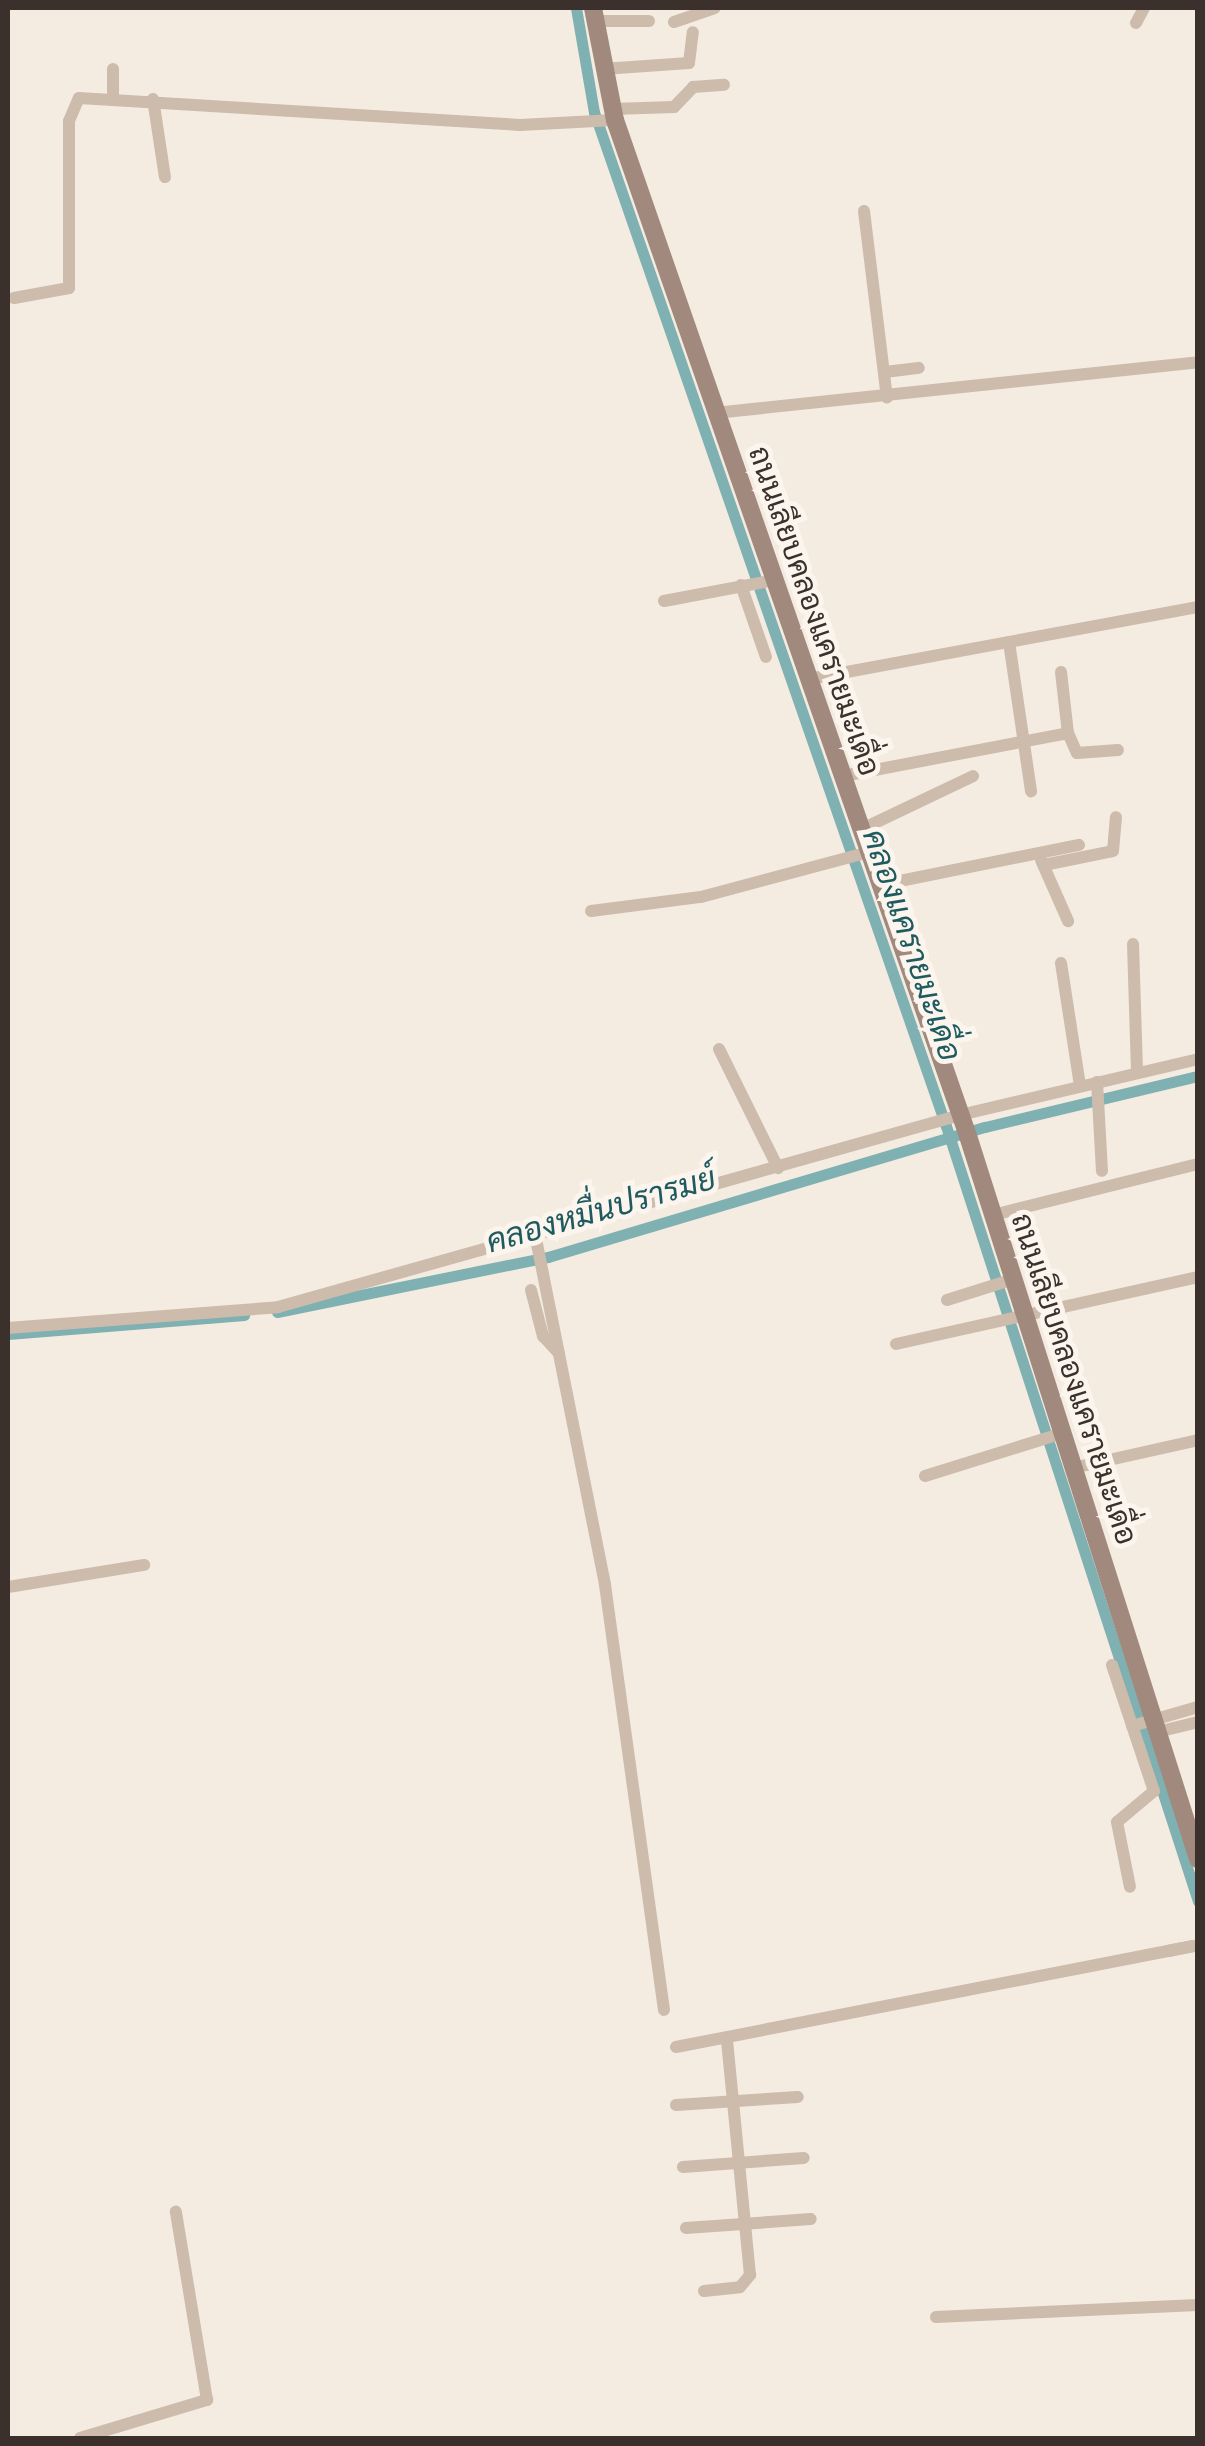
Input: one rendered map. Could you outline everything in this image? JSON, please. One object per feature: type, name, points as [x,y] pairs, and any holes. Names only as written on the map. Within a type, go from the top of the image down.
[{"type":"street","points":[[674,22],[715,8]]},
{"type":"street","points":[[1136,23],[1144,8]]},
{"type":"street","points":[[594,14],[649,21]]},
{"type":"street","name":"ถนนเลียบคลองแครายมะเดื่อ","points":[[594,14],[607,119],[716,413],[757,583],[809,679],[862,829],[859,855],[880,885],[956,1123],[994,1215],[1004,1283],[1052,1437],[1074,1468],[1146,1724],[1198,1859]]},
{"type":"street","points":[[603,68],[689,63],[692,32]]},
{"type":"street","points":[[113,70],[113,96]]},
{"type":"street","points":[[14,298],[70,288],[69,121],[79,98],[113,96],[607,119],[674,107],[692,87],[724,85]]},
{"type":"street","points":[[153,99],[165,177]]},
{"type":"street","points":[[864,211],[887,398]]},
{"type":"street","points":[[716,413],[887,398],[1198,362]]},
{"type":"street","points":[[885,372],[919,368]]},
{"type":"street","points":[[664,600],[757,583],[766,657]]},
{"type":"street","points":[[809,679],[1198,608]]},
{"type":"street","points":[[1009,642],[1030,791]]},
{"type":"street","points":[[1060,672],[1068,733],[1076,753],[1118,750]]},
{"type":"street","points":[[843,776],[1068,733]]},
{"type":"street","points":[[862,829],[973,776]]},
{"type":"street","points":[[880,885],[1113,851],[1116,817]]},
{"type":"street","points":[[1041,859],[1079,846]]},
{"type":"street","points":[[590,911],[701,897],[859,855]]},
{"type":"street","points":[[1041,859],[1068,921]]},
{"type":"street","points":[[1133,944],[1136,1072]]},
{"type":"street","points":[[1062,963],[1080,1086]]},
{"type":"street","points":[[719,1049],[778,1168]]},
{"type":"street","points":[[1099,1094],[1136,1072],[1198,1059]]},
{"type":"street","points":[[8,1328],[278,1307],[538,1248],[778,1168],[956,1123],[1080,1086],[1099,1094]]},
{"type":"street","points":[[1099,1094],[1102,1171]]},
{"type":"street","points":[[994,1215],[1198,1164]]},
{"type":"street","points":[[538,1248],[605,1584],[664,2010]]},
{"type":"street","points":[[896,1344],[1198,1277]]},
{"type":"street","points":[[947,1300],[1004,1283]]},
{"type":"street","points":[[530,1290],[543,1336],[559,1353]]},
{"type":"street","points":[[925,1476],[1052,1437]]},
{"type":"street","points":[[1074,1468],[1198,1440]]},
{"type":"street","points":[[8,1587],[144,1565]]},
{"type":"street","points":[[1112,1665],[1146,1724],[1154,1798],[1117,1822],[1130,1888]]},
{"type":"street","points":[[1146,1724],[1198,1706]]},
{"type":"street","points":[[1146,1724],[1198,1722]]},
{"type":"street","points":[[676,2047],[727,2041],[1195,1946]]},
{"type":"street","points":[[704,2291],[748,2282],[727,2041]]},
{"type":"street","points":[[676,2105],[798,2097]]},
{"type":"street","points":[[683,2167],[804,2158]]},
{"type":"street","points":[[80,2438],[207,2400],[176,2212]]},
{"type":"street","points":[[686,2228],[811,2219]]},
{"type":"street","points":[[936,2317],[1198,2305]]},
{"type":"waterway","name":"คลองแครายมะเดื่อ","points":[[576,8],[594,112],[946,1126],[1198,1901]]},
{"type":"waterway","name":"คลองหมื่นปรารมย์","points":[[277,1312],[548,1257],[985,1127],[1198,1076]]},
{"type":"waterway","name":"คลองหมื่นปรารมย์","points":[[8,1334],[244,1315]]}]
